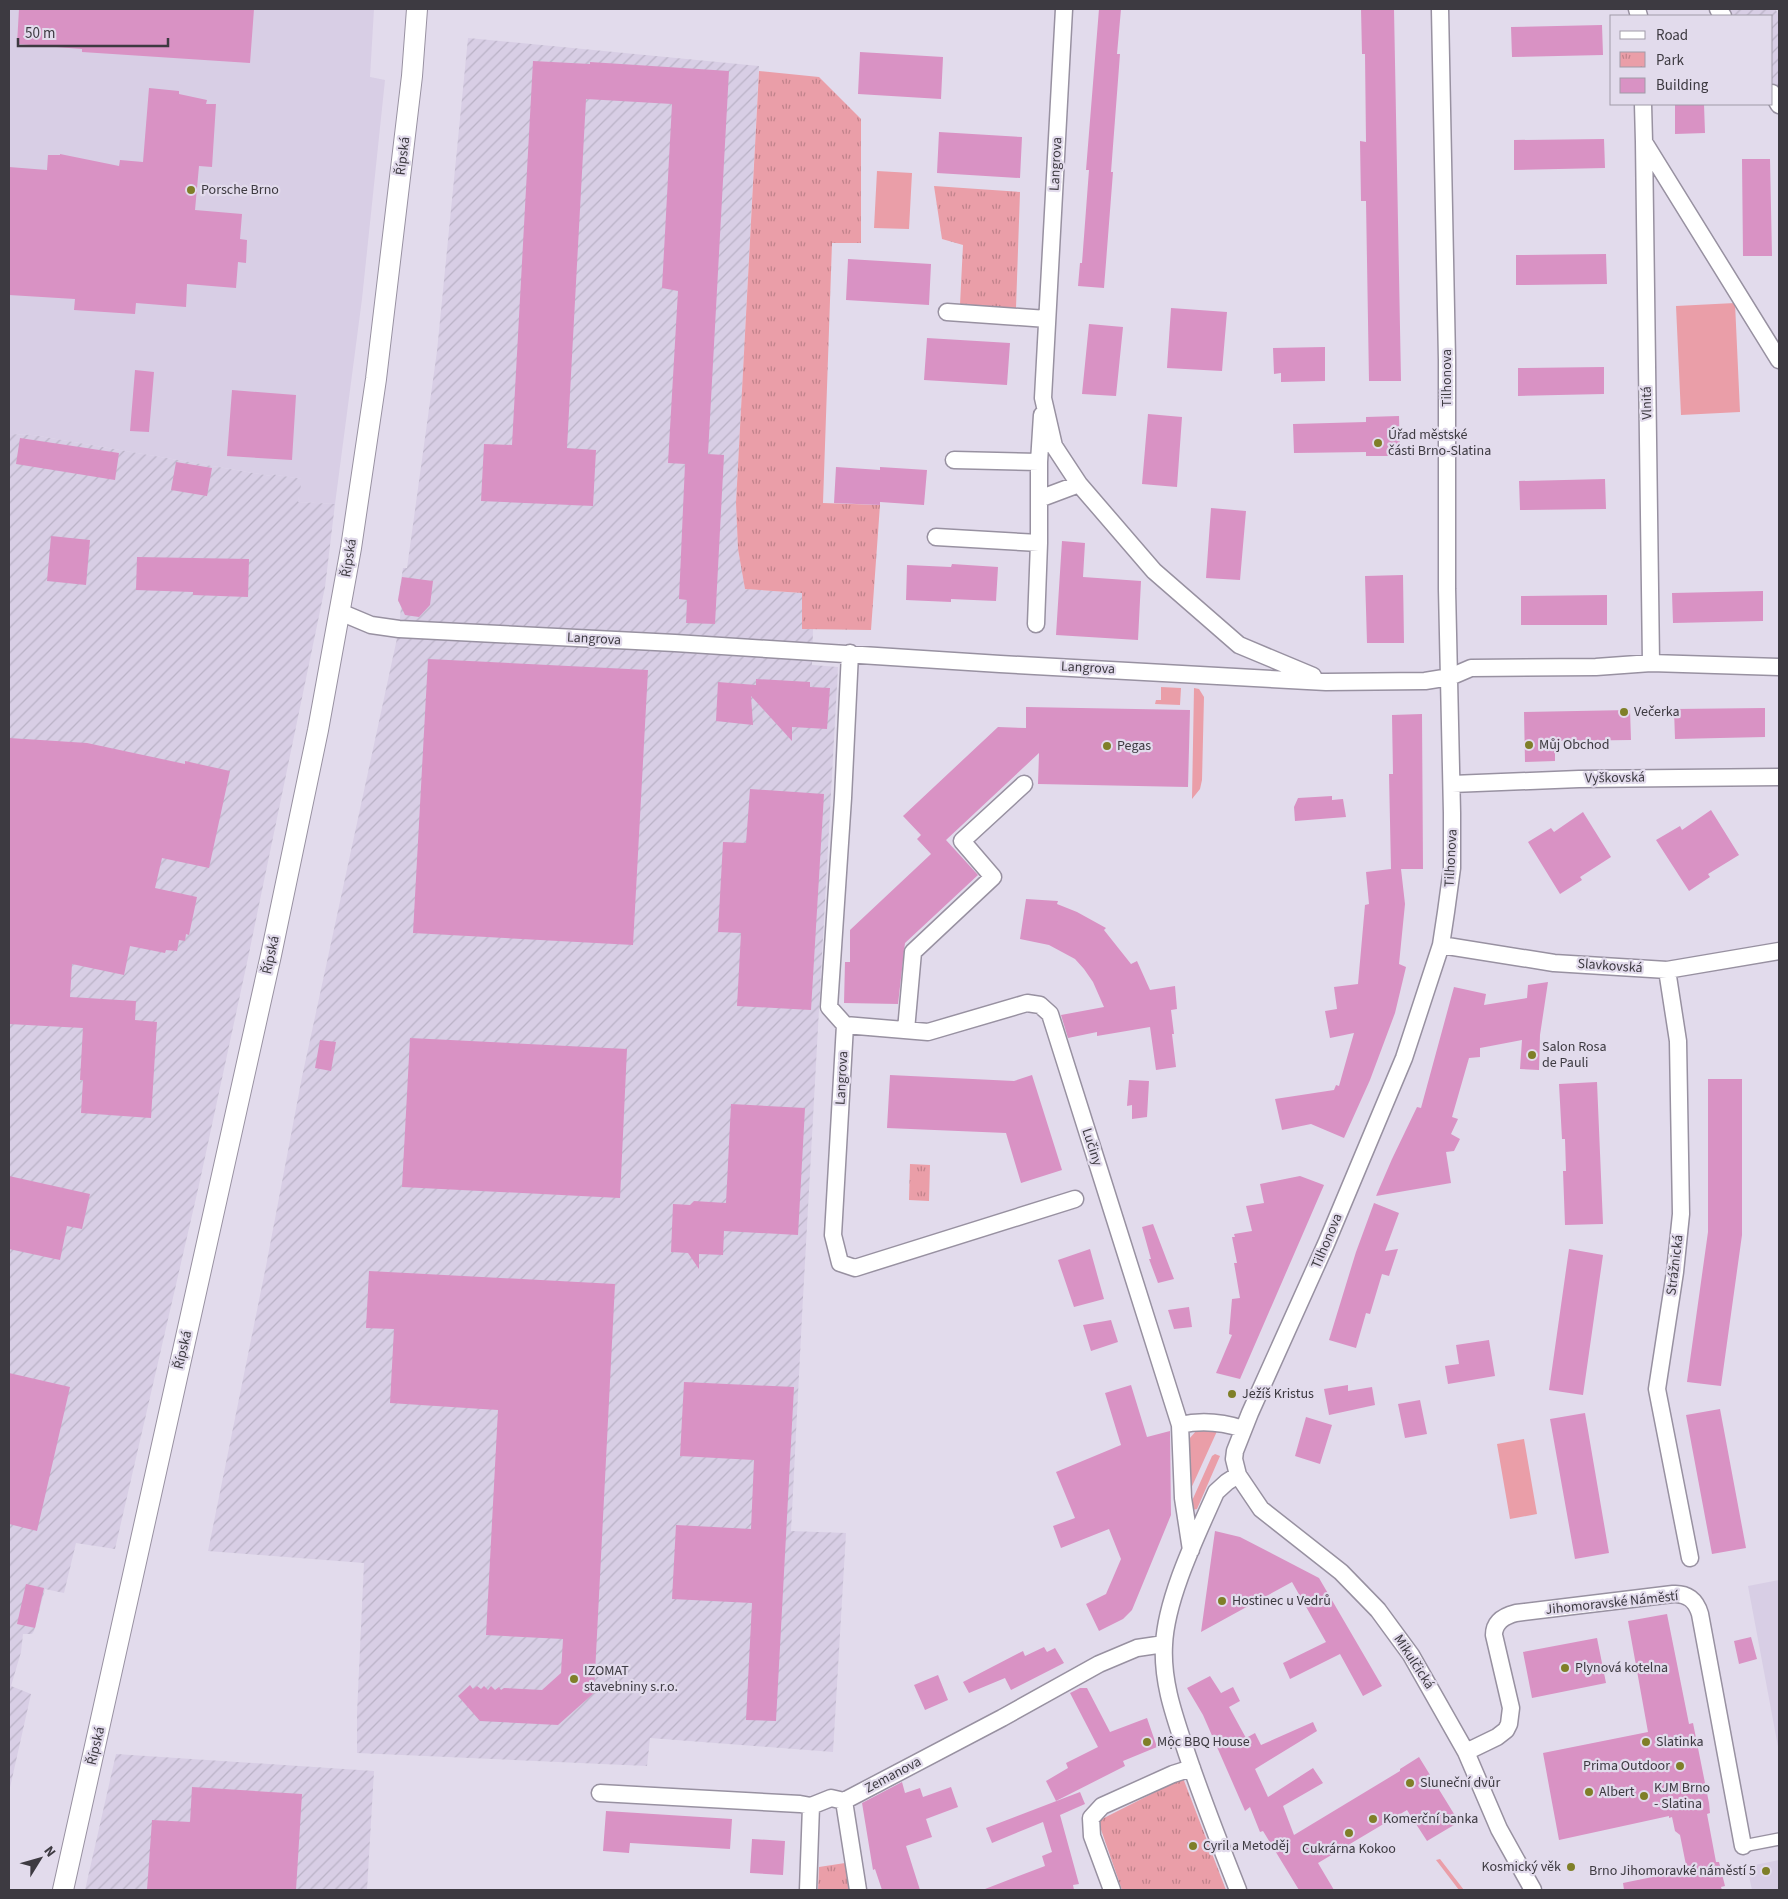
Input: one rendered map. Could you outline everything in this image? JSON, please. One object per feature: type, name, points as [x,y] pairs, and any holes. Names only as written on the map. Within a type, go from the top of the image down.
[{"type":"street","name":"Řípská","points":[[63,1890],[271,955],[318,730],[366,454],[382,335],[412,76],[417,9]]},
{"type":"street","name":"Langrova","points":[[1036,624],[1039,462],[1064,9]]},
{"type":"street","name":"Tilhonova","points":[[1238,1475],[1234,1459],[1243,1429],[1326,1244],[1404,1058],[1441,945],[1452,868],[1447,351],[1440,9]]},
{"type":"street","name":"Vlnitá","points":[[1643,105],[1651,663]]},
{"type":"street","points":[[1644,142],[1779,360]]},
{"type":"street","points":[[947,312],[1047,319]]},
{"type":"street","name":"Langrova","points":[[1043,398],[1054,446],[1079,484],[1154,570],[1239,645],[1326,682]]},
{"type":"street","points":[[954,460],[1039,462]]},
{"type":"street","points":[[1039,499],[1079,484]]},
{"type":"street","points":[[936,537],[1039,543]]},
{"type":"street","name":"Langrova","points":[[340,612],[371,625],[399,629],[850,653],[1000,664],[1326,682],[1425,681],[1450,677]]},
{"type":"street","points":[[845,1025],[829,1007],[843,798],[850,653]]},
{"type":"street","points":[[1450,677],[1471,668],[1596,667],[1651,663],[1779,667]]},
{"type":"street","name":"Vyškovská","points":[[1452,784],[1579,779],[1779,777]]},
{"type":"street","points":[[906,1030],[913,952],[993,877],[962,841],[1024,784]]},
{"type":"street","name":"Slavkovská","points":[[1441,945],[1554,962],[1667,970],[1779,951]]},
{"type":"street","name":"Strážnická","points":[[1667,970],[1678,1041],[1681,1214],[1675,1272],[1657,1389],[1690,1558]]},
{"type":"street","name":"Lučiny","points":[[845,1025],[928,1032],[1027,1003],[1040,1005],[1050,1014],[1180,1425],[1183,1498],[1191,1550]]},
{"type":"street","name":"Langrova","points":[[845,1025],[833,1235],[840,1263],[855,1268],[1075,1199]]},
{"type":"street","points":[[1180,1425],[1195,1422],[1217,1422],[1243,1429]]},
{"type":"street","points":[[1238,1475],[1221,1486],[1216,1492],[1191,1550],[1170,1609],[1164,1644],[1168,1691],[1192,1768],[1238,1890]]},
{"type":"street","name":"Mikulčická","points":[[1238,1475],[1261,1509],[1341,1572],[1378,1610],[1411,1655],[1466,1752],[1499,1829],[1533,1890]]},
{"type":"street","name":"Jihomoravské Náměstí","points":[[1466,1752],[1497,1737],[1506,1730],[1509,1724],[1511,1708],[1494,1635],[1495,1626],[1501,1620],[1516,1613],[1673,1594],[1686,1595],[1696,1605],[1700,1614],[1743,1846]]},
{"type":"street","name":"Zemanova","points":[[600,1793],[791,1803],[811,1806],[831,1798],[844,1801],[1002,1718],[1099,1664],[1132,1649],[1164,1644]]},
{"type":"street","points":[[1112,1890],[1092,1836],[1091,1818],[1102,1806],[1172,1774],[1192,1768]]},
{"type":"street","points":[[844,1801],[858,1890]]},
{"type":"street","points":[[808,1890],[811,1806]]},
{"type":"street","points":[[1743,1846],[1779,1838]]},
{"type":"shaded area","name":"Porsche Brno","points":[[9,9],[374,9],[370,77],[385,80],[362,299],[335,504],[298,502],[301,479],[271,474],[271,476],[33,435],[9,434]]},
{"type":"shaded area","points":[[1714,9],[1775,9],[1779,15],[1779,113],[1773,103],[1773,15],[1718,15]]},
{"type":"shaded area","points":[[468,38],[759,66],[736,503],[738,549],[745,589],[802,593],[802,629],[813,629],[812,665],[838,667],[791,1531],[846,1533],[833,1752],[650,1738],[647,1766],[357,1753],[364,1563],[208,1551],[302,1077],[399,629],[401,607],[398,600],[403,568],[407,568],[437,351]]},
{"type":"shaded area","points":[[9,434],[33,435],[271,476],[271,474],[302,479],[298,502],[335,504],[325,587],[248,958],[199,1185],[115,1549],[76,1543],[64,1593],[45,1589],[34,1631],[32,1634],[23,1634],[21,1652],[11,1686],[31,1694],[9,1792]]},
{"type":"shaded area","points":[[1779,1580],[1779,1752],[1748,1586]]},
{"type":"shaded area","points":[[116,1754],[374,1771],[367,1890],[85,1890]]},
{"type":"shaded area","name":"Brno Jihomoravké náměstí 5","points":[[1779,1860],[1779,1890],[1752,1890],[1749,1876],[1755,1865]]},
{"type":"green space","points":[[759,71],[819,77],[861,119],[861,243],[832,243],[823,503],[880,505],[871,630],[802,629],[802,593],[745,589],[738,549],[736,503]]},
{"type":"green space","points":[[877,171],[912,173],[909,229],[874,228]]},
{"type":"green space","points":[[934,186],[1020,192],[1016,308],[960,305],[963,245],[942,239]]},
{"type":"green space","points":[[1735,303],[1740,412],[1681,415],[1676,306]]},
{"type":"green space","points":[[1161,687],[1181,688],[1180,705],[1155,704],[1156,700],[1161,700]]},
{"type":"green space","points":[[1194,688],[1199,689],[1204,697],[1202,780],[1200,789],[1192,799]]},
{"type":"green space","points":[[910,1164],[930,1165],[929,1201],[909,1200]]},
{"type":"green space","points":[[1218,1429],[1189,1493],[1189,1439],[1197,1430]]},
{"type":"green space","points":[[1524,1439],[1537,1514],[1510,1519],[1497,1444]]},
{"type":"green space","points":[[1215,1454],[1220,1456],[1197,1509],[1192,1510],[1191,1503],[1212,1456]]},
{"type":"green space","points":[[1183,1778],[1226,1890],[1122,1890],[1098,1821]]},
{"type":"green space","points":[[1440,1859],[1464,1890],[1459,1890],[1436,1860]]},
{"type":"green space","points":[[845,1863],[849,1890],[818,1890],[819,1867]]},
{"type":"building","points":[[19,9],[254,9],[250,63],[82,52],[82,49],[17,44]]},
{"type":"building","points":[[1099,9],[1121,9],[1117,54],[1120,54],[1111,172],[1113,172],[1104,288],[1078,286],[1080,263],[1082,263],[1089,170],[1086,170]]},
{"type":"building","points":[[1361,9],[1394,9],[1401,381],[1369,381],[1366,201],[1361,201],[1360,141],[1366,142],[1365,54],[1362,54]]},
{"type":"building","points":[[1602,25],[1603,55],[1512,57],[1511,27]]},
{"type":"building","points":[[860,52],[943,57],[941,99],[858,94]]},
{"type":"building","points":[[533,61],[590,64],[590,62],[729,71],[708,454],[724,455],[715,624],[686,623],[687,600],[679,599],[685,464],[668,463],[678,291],[662,288],[672,104],[586,99],[567,448],[596,450],[593,506],[481,501],[484,444],[512,445]]},
{"type":"building","points":[[149,88],[179,91],[179,94],[207,100],[206,104],[216,104],[212,167],[199,166],[195,210],[242,214],[240,239],[247,240],[246,263],[238,262],[236,288],[187,284],[186,307],[136,303],[135,314],[74,310],[75,299],[9,295],[9,167],[47,170],[48,155],[60,154],[119,166],[120,160],[143,162]]},
{"type":"building","points":[[1675,105],[1704,105],[1705,133],[1675,134]]},
{"type":"building","points":[[939,132],[1022,137],[1020,178],[937,173]]},
{"type":"building","points":[[1604,139],[1605,168],[1514,170],[1514,140]]},
{"type":"building","points":[[1742,159],[1770,159],[1772,256],[1743,256]]},
{"type":"building","points":[[1606,254],[1607,284],[1516,285],[1516,255]]},
{"type":"building","points":[[848,259],[931,264],[929,305],[846,300]]},
{"type":"building","points":[[1171,308],[1227,312],[1222,371],[1167,368]]},
{"type":"building","points":[[1089,324],[1123,327],[1116,396],[1082,394]]},
{"type":"building","points":[[927,338],[1010,343],[1007,385],[924,380]]},
{"type":"building","points":[[1325,347],[1325,381],[1281,382],[1281,373],[1274,374],[1273,348]]},
{"type":"building","points":[[1604,367],[1604,394],[1518,396],[1518,368]]},
{"type":"building","points":[[135,370],[154,372],[149,432],[130,431]]},
{"type":"building","points":[[232,390],[296,395],[292,460],[227,456]]},
{"type":"building","points":[[1148,414],[1182,417],[1177,487],[1142,484]]},
{"type":"building","points":[[1399,416],[1400,456],[1366,456],[1366,452],[1294,453],[1293,424],[1366,422],[1366,417]]},
{"type":"building","points":[[20,438],[119,453],[115,480],[16,464]]},
{"type":"building","points":[[176,462],[212,468],[207,496],[171,490]]},
{"type":"building","points":[[836,467],[880,470],[880,467],[927,470],[924,505],[880,502],[880,505],[834,503]]},
{"type":"building","points":[[1605,479],[1606,509],[1520,510],[1519,481]]},
{"type":"building","points":[[1211,508],[1246,511],[1240,580],[1206,578]]},
{"type":"building","points":[[51,536],[90,540],[86,585],[47,581]]},
{"type":"building","points":[[1062,541],[1085,543],[1083,577],[1141,581],[1138,640],[1056,635]]},
{"type":"building","points":[[137,557],[249,559],[248,597],[193,595],[193,592],[136,590]]},
{"type":"building","points":[[952,564],[998,567],[996,601],[906,600],[907,565],[951,567]]},
{"type":"building","points":[[1403,575],[1404,643],[1367,643],[1365,576]]},
{"type":"building","points":[[402,577],[433,581],[430,605],[419,617],[405,615],[398,600]]},
{"type":"building","points":[[1763,591],[1763,621],[1673,623],[1672,593]]},
{"type":"building","points":[[1607,595],[1607,625],[1521,625],[1521,596]]},
{"type":"building","points":[[428,659],[648,670],[633,945],[413,933]]},
{"type":"building","points":[[756,679],[810,682],[810,687],[830,688],[827,729],[792,727],[792,741],[751,696],[753,725],[716,721],[718,682],[756,685]]},
{"type":"building","points":[[1026,707],[1190,710],[1188,787],[1038,784],[1039,753],[946,840],[978,875],[905,943],[898,1004],[844,1003],[845,962],[850,962],[850,930],[931,854],[917,839],[921,835],[903,816],[998,727],[1026,728]]},
{"type":"building","points":[[1765,708],[1765,737],[1675,739],[1674,709]]},
{"type":"building","points":[[1630,710],[1631,740],[1555,741],[1555,761],[1525,762],[1524,712]]},
{"type":"building","points":[[1422,714],[1423,869],[1401,869],[1405,904],[1399,964],[1406,967],[1395,1013],[1370,1080],[1344,1138],[1311,1124],[1282,1130],[1275,1099],[1334,1090],[1336,1085],[1339,1086],[1354,1033],[1330,1038],[1325,1011],[1337,1009],[1334,987],[1358,984],[1365,905],[1369,904],[1366,872],[1391,869],[1389,774],[1393,774],[1392,715]]},
{"type":"building","points":[[9,738],[87,743],[185,764],[185,761],[230,771],[209,868],[162,858],[155,888],[197,897],[189,935],[186,934],[185,941],[179,940],[177,951],[166,950],[165,953],[130,946],[124,975],[72,964],[70,997],[136,1001],[135,1020],[157,1022],[151,1118],[81,1113],[83,1080],[80,1080],[83,1028],[9,1024]]},
{"type":"building","points":[[750,789],[824,794],[811,1010],[737,1006],[741,933],[718,932],[723,842],[746,843]]},
{"type":"building","points":[[1332,796],[1332,800],[1343,799],[1346,817],[1295,821],[1294,807],[1298,798]]},
{"type":"building","points":[[1711,810],[1739,855],[1708,874],[1710,877],[1689,891],[1656,840],[1680,826],[1682,830]]},
{"type":"building","points":[[1583,812],[1611,857],[1580,877],[1582,880],[1560,894],[1528,842],[1551,828],[1554,832]]},
{"type":"building","points":[[1026,899],[1058,901],[1057,904],[1077,912],[1106,928],[1104,930],[1131,964],[1137,961],[1150,990],[1175,986],[1177,1009],[1171,1010],[1176,1067],[1156,1070],[1150,1027],[1097,1036],[1097,1032],[1068,1038],[1061,1015],[1104,1007],[1093,982],[1075,959],[1049,945],[1020,939]]},
{"type":"building","points":[[1548,982],[1540,1035],[1539,1070],[1520,1069],[1522,1040],[1480,1048],[1480,1057],[1469,1058],[1452,1117],[1458,1119],[1451,1134],[1460,1139],[1454,1151],[1446,1152],[1451,1183],[1376,1196],[1417,1107],[1421,1108],[1454,987],[1486,994],[1484,1005],[1527,998],[1528,985]]},
{"type":"building","points":[[410,1038],[627,1049],[620,1198],[402,1187]]},
{"type":"building","points":[[320,1040],[336,1042],[331,1071],[315,1068]]},
{"type":"building","points":[[890,1075],[1014,1081],[1032,1075],[1062,1170],[1021,1183],[1006,1133],[887,1128]]},
{"type":"building","points":[[1708,1079],[1742,1079],[1742,1235],[1721,1386],[1687,1382],[1708,1232]]},
{"type":"building","points":[[1129,1080],[1149,1081],[1147,1117],[1132,1119],[1132,1105],[1127,1106]]},
{"type":"building","points":[[1597,1082],[1603,1224],[1565,1225],[1563,1171],[1566,1171],[1565,1139],[1562,1139],[1559,1084]]},
{"type":"building","points":[[731,1104],[805,1108],[798,1235],[724,1231],[723,1255],[699,1254],[699,1269],[688,1253],[671,1252],[673,1204],[690,1205],[694,1201],[726,1203]]},
{"type":"building","points":[[9,1176],[90,1194],[82,1229],[67,1226],[60,1260],[9,1249]]},
{"type":"building","points":[[1300,1176],[1324,1185],[1240,1379],[1216,1373],[1232,1335],[1229,1334],[1232,1299],[1240,1298],[1234,1263],[1237,1263],[1232,1237],[1235,1237],[1234,1234],[1252,1231],[1246,1206],[1264,1203],[1260,1184]]},
{"type":"building","points":[[1374,1203],[1399,1213],[1385,1251],[1398,1249],[1389,1276],[1382,1274],[1370,1314],[1366,1313],[1356,1348],[1329,1340],[1356,1252]]},
{"type":"building","points":[[1153,1224],[1174,1279],[1158,1283],[1149,1259],[1151,1259],[1142,1227]]},
{"type":"building","points":[[1090,1249],[1104,1299],[1074,1307],[1058,1260]]},
{"type":"building","points":[[1569,1249],[1603,1255],[1583,1395],[1549,1390]]},
{"type":"building","points":[[369,1271],[615,1284],[594,1693],[558,1725],[480,1721],[458,1696],[470,1685],[473,1689],[477,1686],[481,1689],[484,1686],[488,1690],[491,1686],[495,1690],[499,1687],[501,1690],[504,1688],[542,1690],[561,1673],[563,1639],[486,1635],[498,1410],[390,1403],[394,1329],[366,1328]]},
{"type":"building","points":[[1189,1307],[1192,1327],[1174,1329],[1168,1310]]},
{"type":"building","points":[[1111,1320],[1118,1342],[1091,1351],[1083,1325]]},
{"type":"building","points":[[1489,1340],[1495,1376],[1448,1384],[1445,1366],[1459,1364],[1456,1345]]},
{"type":"building","points":[[9,1373],[70,1387],[37,1531],[9,1524]]},
{"type":"building","points":[[684,1382],[794,1387],[776,1721],[746,1720],[752,1603],[672,1599],[676,1525],[751,1529],[754,1460],[680,1456]]},
{"type":"building","points":[[1131,1385],[1147,1437],[1170,1431],[1171,1515],[1132,1610],[1123,1619],[1099,1631],[1086,1604],[1106,1594],[1121,1559],[1109,1529],[1061,1548],[1053,1526],[1075,1518],[1056,1472],[1121,1445],[1105,1393]]},
{"type":"building","points":[[1348,1385],[1348,1391],[1372,1387],[1375,1405],[1329,1415],[1324,1389]]},
{"type":"building","points":[[1420,1400],[1427,1434],[1405,1438],[1398,1404]]},
{"type":"building","points":[[1720,1409],[1746,1548],[1712,1554],[1686,1415]]},
{"type":"building","points":[[1585,1413],[1609,1553],[1575,1559],[1550,1419]]},
{"type":"building","points":[[1306,1417],[1332,1425],[1320,1464],[1295,1456]]},
{"type":"building","points":[[1215,1531],[1240,1537],[1319,1578],[1382,1686],[1363,1696],[1340,1654],[1290,1679],[1283,1663],[1326,1642],[1292,1582],[1201,1632]]},
{"type":"building","points":[[26,1584],[44,1588],[35,1628],[17,1624]]},
{"type":"building","name":"Slatinka","points":[[1667,1614],[1689,1724],[1693,1723],[1709,1803],[1710,1813],[1707,1814],[1716,1862],[1719,1862],[1725,1886],[1721,1887],[1722,1890],[1624,1890],[1623,1883],[1687,1870],[1680,1835],[1675,1831],[1672,1817],[1669,1818],[1669,1816],[1559,1840],[1543,1753],[1648,1732],[1628,1621]]},
{"type":"building","points":[[1751,1637],[1757,1659],[1739,1664],[1734,1641]]},
{"type":"building","name":"Plynová kotelna","points":[[1597,1638],[1606,1683],[1532,1698],[1523,1652]]},
{"type":"building","points":[[1044,1647],[1047,1652],[1055,1648],[1064,1663],[1011,1690],[1005,1678],[969,1693],[963,1682],[1023,1651],[1025,1656]]},
{"type":"building","points":[[938,1675],[948,1700],[925,1710],[914,1685]]},
{"type":"building","points":[[1210,1676],[1221,1693],[1233,1687],[1240,1701],[1229,1707],[1246,1738],[1255,1733],[1261,1745],[1313,1722],[1317,1731],[1255,1769],[1268,1797],[1313,1768],[1323,1783],[1283,1806],[1294,1835],[1400,1771],[1400,1769],[1419,1757],[1459,1822],[1427,1841],[1407,1810],[1318,1863],[1334,1890],[1299,1890],[1263,1831],[1260,1832],[1250,1807],[1245,1811],[1203,1715],[1187,1688]]},
{"type":"building","points":[[1080,1688],[1087,1688],[1110,1732],[1147,1718],[1157,1747],[1123,1761],[1125,1766],[1056,1801],[1046,1781],[1068,1768],[1066,1763],[1098,1747],[1070,1693]]},
{"type":"building","points":[[902,1782],[905,1793],[920,1788],[923,1797],[951,1787],[958,1807],[926,1819],[932,1837],[906,1846],[920,1890],[882,1890],[875,1869],[873,1870],[862,1803]]},
{"type":"building","points":[[192,1787],[302,1794],[296,1890],[147,1890],[152,1820],[190,1822]]},
{"type":"building","points":[[1080,1792],[1085,1804],[1060,1815],[1079,1884],[1073,1885],[1074,1890],[985,1890],[1045,1866],[1042,1856],[1052,1852],[1043,1822],[992,1843],[986,1828]]},
{"type":"building","points":[[606,1811],[732,1819],[730,1849],[630,1843],[629,1853],[603,1851]]},
{"type":"building","points":[[752,1839],[785,1841],[783,1875],[750,1873]]},
{"type":"place","name":"Porsche Brno","points":[[191,190]]},
{"type":"place","name":"Úřad městské části Brno-Slatina","points":[[1378,443]]},
{"type":"place","name":"Večerka","points":[[1624,712]]},
{"type":"place","name":"Můj Obchod","points":[[1529,745]]},
{"type":"place","name":"Pegas","points":[[1107,746]]},
{"type":"place","name":"Salon Rosa de Pauli","points":[[1532,1055]]},
{"type":"place","name":"Ježíš Kristus","points":[[1232,1394]]},
{"type":"place","name":"Hostinec u Vedrů","points":[[1222,1601]]},
{"type":"place","name":"Plynová kotelna","points":[[1565,1668]]},
{"type":"place","name":"IZOMAT stavebniny s.r.o.","points":[[574,1679]]},
{"type":"place","name":"Mộc BBQ House","points":[[1147,1742]]},
{"type":"place","name":"Slatinka","points":[[1646,1742]]},
{"type":"place","name":"Prima Outdoor","points":[[1680,1766]]},
{"type":"place","name":"Sluneční dvůr","points":[[1410,1783]]},
{"type":"place","name":"Albert","points":[[1589,1792]]},
{"type":"place","name":"KJM Brno - Slatina","points":[[1644,1796]]},
{"type":"place","name":"Komerční banka","points":[[1373,1819]]},
{"type":"place","name":"Cukrárna Kokoo","points":[[1349,1833]]},
{"type":"place","name":"Cyril a Metoděj","points":[[1193,1846]]},
{"type":"place","name":"Kosmický věk","points":[[1571,1867]]},
{"type":"place","name":"Brno Jihomoravké náměstí 5","points":[[1766,1871]]}]
